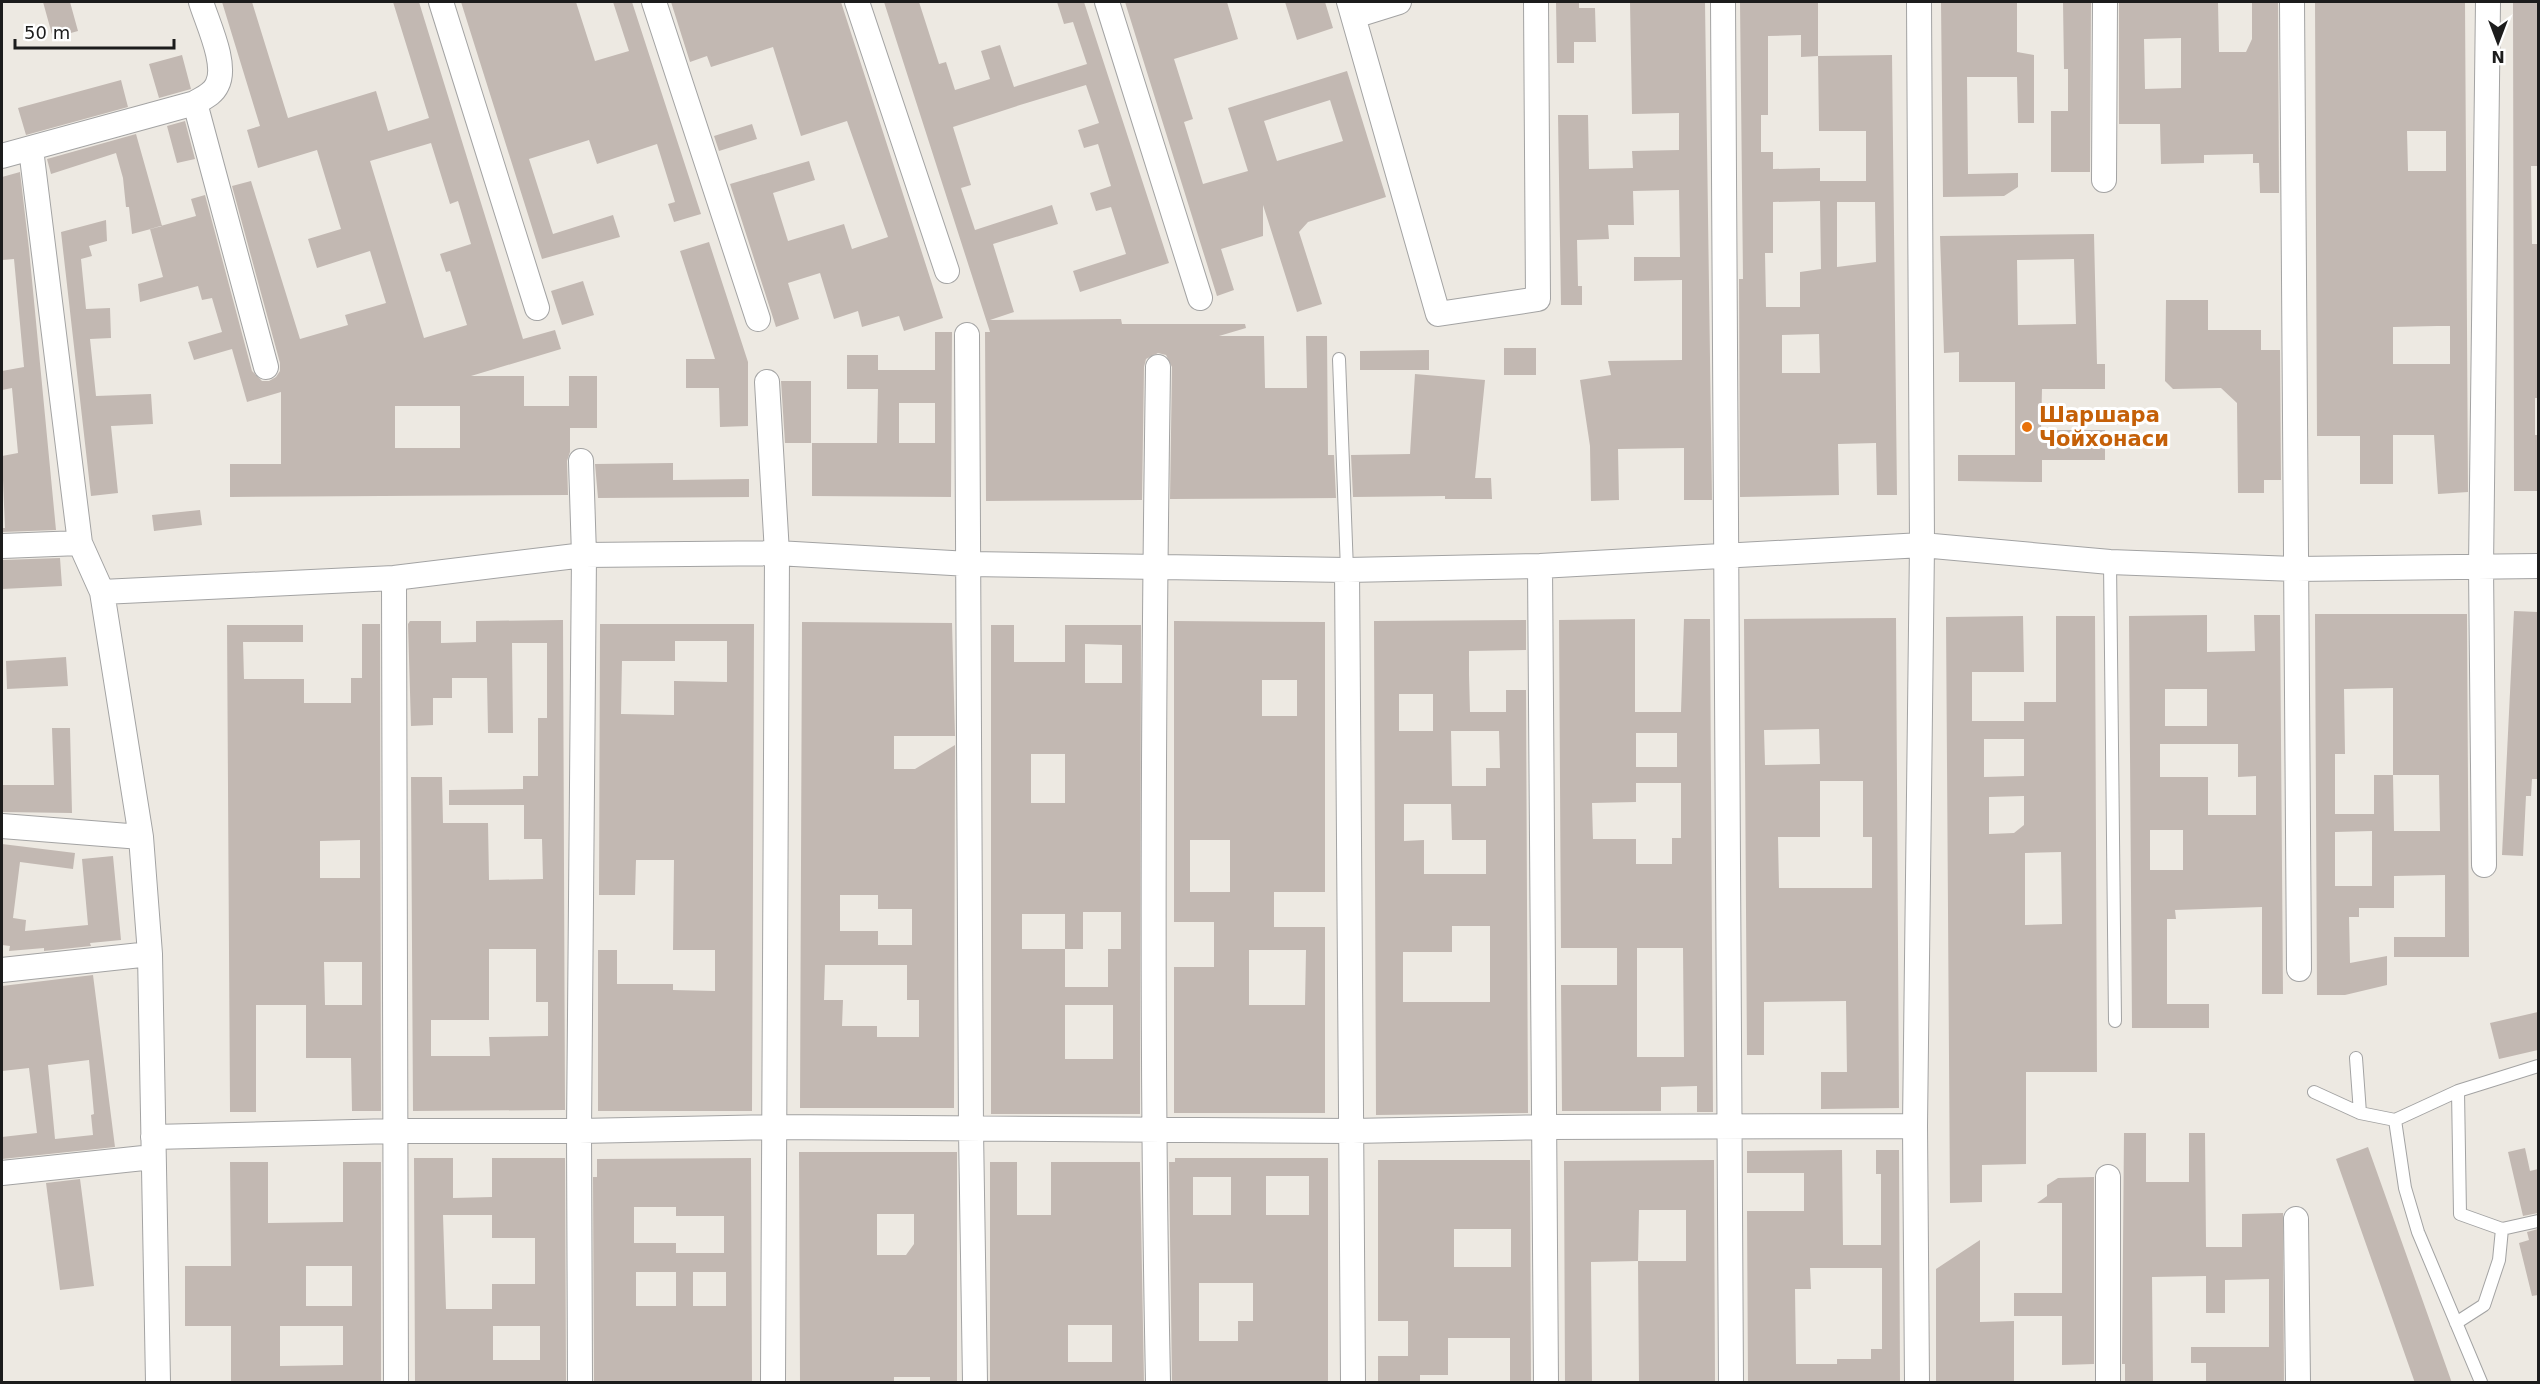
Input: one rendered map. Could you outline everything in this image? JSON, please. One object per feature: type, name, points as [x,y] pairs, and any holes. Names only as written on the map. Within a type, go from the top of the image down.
[{"type":"street","points":[[2,156],[195,103],[209,95],[218,85],[221,71],[218,53],[201,2]]},
{"type":"street","points":[[441,2],[537,308]]},
{"type":"street","points":[[654,2],[758,319]]},
{"type":"street","points":[[857,2],[946,271]]},
{"type":"street","points":[[1107,2],[1200,298]]},
{"type":"street","points":[[1399,2],[1352,9],[1438,314],[1538,299],[1536,2]]},
{"type":"street","points":[[1722,2],[1731,1383]]},
{"type":"street","points":[[1917,1383],[1915,1126],[1922,546],[1919,2]]},
{"type":"street","points":[[2104,180],[2105,2]]},
{"type":"street","points":[[2292,2],[2299,969]]},
{"type":"street","points":[[2484,865],[2481,567],[2488,2]]},
{"type":"street","points":[[195,103],[266,367]]},
{"type":"street","points":[[31,149],[80,543],[102,592],[141,837],[150,954],[158,1383]]},
{"type":"street","points":[[967,335],[971,1130],[975,1383]]},
{"type":"street","points":[[1158,367],[1153,1130],[1158,1383]]},
{"type":"street","points":[[766,382],[777,553],[773,1383]]},
{"type":"street","points":[[580,1383],[579,1131],[584,555],[581,461]]},
{"type":"street","points":[[2,546],[80,543]]},
{"type":"street","points":[[102,592],[394,578],[584,555],[777,553],[969,564],[1347,570],[1539,566],[1922,546],[2110,562],[2296,569],[2538,566]]},
{"type":"street","points":[[1539,566],[1546,1383]]},
{"type":"street","points":[[1347,570],[1353,1383]]},
{"type":"street","points":[[394,578],[396,1383]]},
{"type":"street","points":[[2,826],[141,837]]},
{"type":"street","points":[[2,970],[150,954]]},
{"type":"street","points":[[2,1173],[153,1147],[394,1131],[579,1131],[774,1127],[1352,1131],[1730,1125],[1915,1126]]},
{"type":"street","points":[[2108,1177],[2108,1383]]},
{"type":"street","points":[[2295,1220],[2298,1383]]},
{"type":"lane","points":[[1339,359],[1347,570]]},
{"type":"lane","points":[[2110,562],[2115,1021]]},
{"type":"lane","points":[[2356,1058],[2360,1113]]},
{"type":"lane","points":[[2314,1092],[2360,1113],[2395,1120],[2458,1091],[2538,1066]]},
{"type":"lane","points":[[2458,1091],[2460,1214],[2502,1229],[2538,1221]]},
{"type":"lane","points":[[2395,1120],[2405,1188],[2418,1232],[2481,1383]]},
{"type":"lane","points":[[2456,1323],[2484,1305],[2499,1260],[2502,1229]]},
{"type":"building","points":[[43,2],[70,2],[78,31],[53,38]]},
{"type":"building","points":[[222,2],[252,2],[288,118],[376,91],[388,131],[429,118],[393,2],[419,2],[523,339],[555,330],[561,349],[471,376],[524,376],[524,406],[569,406],[569,376],[597,376],[597,428],[570,428],[570,452],[567,461],[568,495],[230,497],[230,464],[281,464],[281,392],[247,402],[232,349],[194,360],[188,342],[222,332],[212,298],[202,300],[198,286],[140,302],[138,284],[163,277],[150,229],[196,216],[191,199],[205,195],[252,371],[262,381],[269,381],[276,377],[280,371],[280,363],[232,186],[251,181],[300,339],[348,325],[345,315],[386,303],[370,251],[317,268],[308,239],[341,229],[317,150],[258,168],[247,130],[260,126]],"holes":[[[431,143],[450,204],[458,201],[471,244],[440,254],[446,272],[450,271],[467,325],[424,338],[370,161]],[[395,406],[460,406],[460,448],[395,448]]]},
{"type":"building","points":[[461,2],[576,2],[595,61],[629,51],[613,2],[632,2],[701,214],[674,222],[668,204],[675,202],[657,144],[597,164],[589,140],[529,159],[553,234],[613,215],[620,237],[542,259]]},
{"type":"building","points":[[671,2],[841,2],[943,318],[904,331],[899,316],[862,327],[858,311],[834,319],[820,273],[788,283],[799,319],[776,327],[730,184],[809,161],[815,180],[773,193],[788,241],[844,224],[852,249],[888,237],[847,121],[801,136],[773,47],[711,67],[707,56],[690,62]]},
{"type":"building","points":[[884,2],[919,2],[939,64],[946,62],[955,90],[990,79],[981,51],[1000,45],[1014,87],[1087,64],[1073,22],[1064,24],[1057,2],[1084,2],[1169,263],[1080,292],[1073,271],[1126,254],[1111,207],[1096,211],[1090,193],[1111,186],[1098,144],[1084,148],[1078,130],[1099,123],[1086,85],[1020,105],[953,127],[971,185],[961,188],[975,230],[1052,205],[1058,224],[993,244],[1014,312],[990,320],[1121,319],[1122,324],[1245,324],[1246,328],[1219,336],[1264,336],[1265,388],[1307,388],[1306,336],[1327,336],[1328,455],[1334,455],[1336,498],[1170,499],[1172,367],[1166,355],[1158,353],[1146,359],[1144,367],[1142,500],[986,501],[985,332],[990,332]]},
{"type":"building","points":[[1125,2],[1227,2],[1238,39],[1174,59],[1193,119],[1184,122],[1203,184],[1248,171],[1228,108],[1347,71],[1386,197],[1308,222],[1299,232],[1322,304],[1297,312],[1263,205],[1263,236],[1221,249],[1234,290],[1217,296]],"holes":[[[1330,100],[1343,141],[1277,161],[1264,121]]]},
{"type":"building","points":[[1285,2],[1325,2],[1333,28],[1297,40]]},
{"type":"building","points":[[1556,2],[1579,2],[1579,8],[1595,8],[1596,42],[1574,42],[1574,63],[1557,63]]},
{"type":"building","points":[[1630,2],[1705,2],[1712,500],[1684,500],[1684,448],[1618,449],[1619,500],[1591,501],[1590,446],[1580,380],[1611,375],[1608,361],[1682,360],[1682,280],[1634,281],[1634,257],[1680,257],[1679,190],[1633,191],[1634,225],[1608,225],[1609,239],[1577,240],[1578,286],[1582,286],[1582,305],[1561,305],[1558,115],[1588,115],[1589,169],[1633,168],[1632,151],[1679,150],[1679,113],[1632,114]]},
{"type":"building","points":[[1740,2],[1818,3],[1818,56],[1892,55],[1897,495],[1877,495],[1876,443],[1838,444],[1839,495],[1740,497],[1739,279],[1743,279]],"holes":[[[1801,35],[1801,57],[1818,56],[1819,131],[1866,131],[1866,181],[1820,181],[1820,168],[1773,169],[1773,152],[1761,152],[1761,115],[1768,115],[1768,36]],[[1820,201],[1821,269],[1800,272],[1800,307],[1766,307],[1765,253],[1773,253],[1773,202]],[[1837,202],[1875,202],[1876,262],[1837,267]],[[1819,334],[1820,373],[1782,373],[1782,335]]]},
{"type":"building","points":[[1941,2],[2017,2],[2017,52],[2034,55],[2034,123],[2018,123],[2017,77],[1967,77],[1968,174],[2018,173],[2018,187],[2004,196],[1943,197]]},
{"type":"building","points":[[2063,2],[2091,2],[2090,172],[2051,172],[2051,111],[2068,111],[2068,69],[2064,69]]},
{"type":"building","points":[[2119,2],[2218,2],[2219,52],[2246,52],[2252,39],[2252,2],[2278,2],[2279,193],[2260,193],[2259,163],[2253,163],[2253,154],[2204,155],[2204,163],[2161,164],[2160,124],[2119,124]],"holes":[[[2181,38],[2181,88],[2145,89],[2144,39]]]},
{"type":"building","points":[[2315,2],[2465,2],[2468,492],[2438,494],[2434,435],[2393,435],[2393,484],[2360,484],[2360,436],[2317,436]],"holes":[[[2407,131],[2446,131],[2446,171],[2408,171]],[[2450,326],[2450,364],[2393,364],[2393,327]]]},
{"type":"building","points":[[2513,2],[2538,2],[2538,166],[2531,166],[2532,244],[2538,244],[2538,398],[2535,398],[2535,435],[2538,435],[2538,491],[2514,491]]},
{"type":"building","points":[[182,55],[191,89],[159,98],[149,64]]},
{"type":"building","points":[[121,80],[128,107],[26,135],[18,108]]},
{"type":"building","points":[[185,121],[195,159],[177,163],[167,126]]},
{"type":"building","points":[[752,124],[757,139],[719,151],[714,136]]},
{"type":"building","points":[[136,134],[162,226],[132,234],[129,207],[126,207],[123,178],[116,153],[51,174],[47,159]]},
{"type":"building","points":[[20,172],[56,530],[2,532],[2,528],[5,528],[2,456],[18,453],[12,388],[2,390],[2,371],[24,367],[14,259],[2,260],[2,177]]},
{"type":"building","points":[[106,220],[107,241],[89,246],[92,256],[81,259],[86,309],[110,308],[111,338],[90,339],[96,396],[151,394],[153,424],[111,426],[118,493],[91,496],[61,232]]},
{"type":"building","points":[[2094,234],[2097,364],[2105,364],[2105,389],[2042,389],[2041,430],[2105,430],[2105,460],[2042,460],[2042,482],[1958,481],[1958,455],[2015,455],[2015,382],[1959,382],[1959,352],[1944,353],[1940,236]],"holes":[[[2074,259],[2076,324],[2018,325],[2017,260]]]},
{"type":"building","points":[[709,242],[748,362],[748,426],[720,427],[719,388],[686,388],[686,359],[715,359],[680,251]]},
{"type":"building","points":[[583,281],[594,315],[562,325],[551,291]]},
{"type":"building","points":[[2166,300],[2208,300],[2208,330],[2261,330],[2261,350],[2280,350],[2281,480],[2264,480],[2264,493],[2238,493],[2237,403],[2221,388],[2173,389],[2165,381]]},
{"type":"building","points":[[935,332],[952,332],[951,497],[812,496],[812,443],[877,443],[878,389],[847,389],[847,355],[878,355],[878,370],[935,370]],"holes":[[[899,403],[935,403],[935,443],[899,443]]]},
{"type":"building","points":[[1504,348],[1536,348],[1536,375],[1504,375]]},
{"type":"building","points":[[1429,350],[1429,370],[1360,370],[1360,351]]},
{"type":"building","points":[[1415,374],[1485,380],[1475,478],[1491,478],[1492,499],[1445,499],[1445,496],[1353,497],[1351,455],[1410,454]]},
{"type":"building","points":[[781,381],[811,381],[811,443],[785,443]]},
{"type":"building","points":[[673,463],[673,480],[749,479],[749,497],[598,498],[595,464]]},
{"type":"building","points":[[200,510],[202,525],[154,531],[152,515]]},
{"type":"building","points":[[60,558],[62,586],[2,589],[2,560]]},
{"type":"building","points":[[2514,611],[2538,612],[2538,779],[2532,779],[2531,796],[2526,796],[2523,856],[2502,855]]},
{"type":"building","points":[[2315,614],[2467,614],[2469,957],[2394,957],[2394,937],[2445,937],[2445,875],[2394,876],[2394,908],[2359,908],[2359,917],[2349,917],[2350,963],[2387,956],[2387,985],[2345,995],[2317,995]],"holes":[[[2393,688],[2393,775],[2374,775],[2374,814],[2335,814],[2335,754],[2345,754],[2344,689]],[[2393,775],[2439,775],[2440,831],[2394,831]],[[2372,831],[2372,886],[2335,886],[2335,832]]]},
{"type":"building","points":[[2207,615],[2207,652],[2255,651],[2254,615],[2280,615],[2283,994],[2262,994],[2262,907],[2175,910],[2176,919],[2167,919],[2167,1004],[2209,1004],[2209,1028],[2132,1028],[2129,616]],"holes":[[[2165,689],[2207,689],[2207,726],[2165,726]],[[2160,744],[2238,744],[2238,777],[2256,776],[2256,815],[2208,815],[2208,777],[2160,777]],[[2150,830],[2183,830],[2183,870],[2150,870]]]},
{"type":"building","points":[[2023,616],[2024,672],[1972,672],[1972,721],[2024,721],[2024,702],[2056,702],[2056,616],[2095,616],[2097,1072],[2026,1072],[2026,1164],[1982,1165],[1982,1202],[1950,1203],[1946,617]],"holes":[[[1984,739],[2024,739],[2024,776],[1984,777]],[[2024,796],[2024,825],[2014,833],[1989,834],[1989,797]],[[2061,852],[2062,924],[2025,925],[2025,853]]]},
{"type":"building","points":[[1896,618],[1899,1108],[1821,1109],[1821,1072],[1847,1072],[1846,1001],[1764,1002],[1764,1055],[1747,1055],[1744,619]],"holes":[[[1819,729],[1820,764],[1765,765],[1764,730]],[[1820,781],[1863,781],[1863,837],[1872,837],[1872,888],[1779,888],[1778,837],[1820,837]]]},
{"type":"building","points":[[1635,619],[1635,712],[1681,712],[1684,619],[1710,619],[1713,1112],[1697,1112],[1697,1086],[1661,1087],[1661,1111],[1562,1111],[1561,985],[1617,985],[1617,948],[1561,948],[1559,620]],"holes":[[[1636,733],[1677,733],[1677,767],[1636,767]],[[1636,783],[1681,783],[1681,838],[1672,838],[1672,864],[1636,864],[1636,839],[1593,839],[1592,803],[1636,802]],[[1637,948],[1683,948],[1684,1057],[1637,1057]]]},
{"type":"building","points":[[563,620],[565,1110],[413,1111],[411,777],[442,777],[443,823],[488,823],[489,880],[543,879],[542,839],[524,839],[524,805],[449,805],[449,790],[523,789],[523,776],[538,776],[538,718],[547,718],[547,643],[512,643],[513,733],[488,733],[487,678],[452,678],[452,698],[433,698],[433,725],[411,726],[408,624],[410,621],[441,621],[441,643],[476,642],[476,621]],"holes":[[[489,949],[536,949],[536,1002],[548,1002],[548,1036],[489,1037],[490,1056],[431,1056],[431,1020],[489,1020]]]},
{"type":"building","points":[[1526,620],[1526,650],[1469,651],[1469,675],[1470,712],[1506,712],[1506,690],[1526,690],[1528,1113],[1376,1115],[1374,621]],"holes":[[[1399,694],[1433,694],[1433,731],[1399,731]],[[1451,731],[1499,731],[1500,768],[1486,768],[1486,786],[1452,786]],[[1404,804],[1451,804],[1452,840],[1486,840],[1486,874],[1424,874],[1424,840],[1404,841]],[[1452,926],[1490,926],[1490,1002],[1403,1002],[1403,952],[1452,952]]]},
{"type":"building","points":[[1174,621],[1325,622],[1325,892],[1274,892],[1274,927],[1325,927],[1325,1113],[1174,1113],[1174,967],[1214,967],[1214,922],[1174,922]],"holes":[[[1262,680],[1297,680],[1297,716],[1262,716]],[[1190,840],[1230,840],[1230,892],[1190,892]],[[1249,950],[1306,950],[1305,1005],[1249,1005]]]},
{"type":"building","points":[[802,622],[952,623],[955,736],[894,736],[894,769],[915,769],[955,745],[954,1108],[800,1108]],"holes":[[[840,895],[878,895],[878,909],[912,909],[912,945],[878,945],[878,931],[840,931]],[[825,965],[907,965],[907,1000],[919,1000],[919,1037],[877,1037],[877,1026],[842,1026],[843,1000],[824,1000]]]},
{"type":"building","points":[[362,624],[380,624],[381,1111],[352,1111],[351,1058],[306,1058],[306,1005],[256,1005],[256,1112],[230,1112],[227,625],[303,625],[303,642],[243,642],[244,679],[304,679],[304,703],[351,703],[351,678],[362,678]],"holes":[[[360,840],[360,878],[320,878],[320,841]],[[324,962],[362,962],[362,1005],[325,1005]]]},
{"type":"building","points":[[600,624],[754,624],[752,1111],[598,1111],[598,950],[617,950],[617,984],[673,984],[673,990],[715,991],[715,950],[673,950],[674,860],[636,860],[635,895],[599,895]],"holes":[[[675,641],[727,641],[727,682],[674,681],[674,715],[621,714],[622,661],[675,661]]]},
{"type":"building","points":[[991,625],[1014,625],[1014,662],[1065,662],[1065,625],[1141,625],[1140,1114],[991,1114]],"holes":[[[1085,644],[1122,645],[1122,683],[1085,683]],[[1031,754],[1065,754],[1065,803],[1031,803]],[[1083,912],[1121,912],[1121,949],[1108,949],[1108,987],[1065,987],[1065,949],[1083,949]],[[1022,914],[1065,914],[1065,949],[1022,949]],[[1065,1005],[1113,1005],[1113,1059],[1065,1059]]]},
{"type":"building","points":[[66,657],[68,686],[7,689],[6,661]]},
{"type":"building","points":[[52,728],[70,728],[72,813],[2,812],[2,785],[54,785]]},
{"type":"building","points":[[2,844],[75,853],[73,869],[20,862],[13,918],[26,920],[25,931],[88,925],[82,859],[113,856],[121,940],[44,951],[44,948],[9,951],[10,946],[2,945]]},
{"type":"building","points":[[93,975],[115,1147],[2,1159],[2,1137],[37,1133],[29,1068],[2,1071],[2,986]],"holes":[[[89,1060],[94,1114],[91,1115],[93,1135],[55,1139],[48,1065]]]},
{"type":"building","points":[[2538,1012],[2538,1050],[2499,1059],[2490,1023]]},
{"type":"building","points":[[2124,1133],[2146,1133],[2146,1182],[2189,1182],[2189,1133],[2205,1133],[2206,1247],[2242,1247],[2242,1214],[2283,1213],[2284,1383],[2206,1383],[2206,1363],[2191,1363],[2191,1347],[2269,1347],[2269,1279],[2225,1280],[2225,1313],[2206,1313],[2206,1276],[2152,1277],[2153,1383],[2125,1383],[2125,1364],[2122,1364]]},
{"type":"building","points":[[2368,1147],[2452,1383],[2415,1383],[2336,1159]]},
{"type":"building","points":[[2525,1148],[2530,1171],[2538,1169],[2538,1213],[2523,1216],[2508,1152]]},
{"type":"building","points":[[1842,1150],[1843,1245],[1881,1245],[1881,1174],[1876,1174],[1876,1150],[1899,1150],[1900,1383],[1748,1383],[1747,1211],[1804,1211],[1804,1173],[1747,1173],[1747,1151]],"holes":[[[1810,1268],[1882,1268],[1882,1349],[1871,1349],[1871,1359],[1837,1359],[1837,1364],[1796,1364],[1795,1289],[1811,1289]]]},
{"type":"building","points":[[799,1152],[957,1152],[957,1383],[930,1383],[930,1377],[894,1377],[894,1383],[800,1383]],"holes":[[[877,1214],[914,1214],[914,1244],[906,1255],[877,1255]]]},
{"type":"building","points":[[414,1158],[453,1158],[453,1198],[492,1197],[492,1158],[565,1158],[566,1383],[415,1383]],"holes":[[[443,1215],[492,1215],[492,1238],[535,1238],[535,1284],[492,1284],[492,1309],[446,1309]],[[493,1326],[540,1326],[540,1360],[493,1360]]]},
{"type":"building","points":[[751,1158],[752,1383],[594,1383],[593,1177],[597,1177],[597,1159]],"holes":[[[634,1207],[676,1207],[676,1216],[724,1216],[724,1253],[676,1253],[676,1243],[634,1243]],[[636,1272],[676,1272],[676,1306],[636,1306]],[[693,1272],[726,1272],[726,1306],[693,1306]]]},
{"type":"building","points":[[1175,1158],[1328,1158],[1328,1383],[1172,1383],[1169,1162],[1175,1162]],"holes":[[[1266,1176],[1309,1176],[1309,1215],[1266,1215]],[[1193,1177],[1231,1177],[1231,1215],[1193,1215]],[[1199,1283],[1253,1283],[1253,1321],[1238,1321],[1238,1341],[1199,1341]]]},
{"type":"building","points":[[1378,1160],[1530,1160],[1531,1383],[1510,1383],[1510,1338],[1448,1338],[1448,1375],[1420,1375],[1420,1383],[1378,1383],[1378,1356],[1408,1356],[1408,1321],[1378,1321]],"holes":[[[1454,1229],[1511,1229],[1511,1267],[1454,1267]]]},
{"type":"building","points":[[1714,1160],[1715,1383],[1639,1383],[1638,1261],[1591,1262],[1592,1383],[1565,1383],[1564,1161]],"holes":[[[1639,1210],[1686,1210],[1686,1261],[1638,1261]]]},
{"type":"building","points":[[230,1162],[268,1162],[268,1223],[343,1222],[343,1162],[381,1162],[381,1383],[231,1383],[231,1326],[185,1326],[185,1266],[231,1266]],"holes":[[[306,1266],[352,1266],[352,1306],[306,1306]],[[280,1326],[343,1326],[343,1365],[280,1366]]]},
{"type":"building","points":[[990,1162],[1017,1162],[1017,1215],[1051,1215],[1051,1162],[1140,1162],[1144,1383],[990,1383]],"holes":[[[1068,1325],[1112,1325],[1112,1362],[1068,1362]]]},
{"type":"building","points":[[2094,1177],[2094,1364],[2062,1365],[2062,1316],[2014,1316],[2014,1293],[2062,1293],[2062,1203],[2037,1203],[2047,1196],[2047,1185],[2058,1178]]},
{"type":"building","points":[[80,1179],[94,1286],[60,1290],[46,1183]]},
{"type":"building","points":[[2538,1229],[2538,1295],[2532,1296],[2519,1243],[2529,1240],[2527,1232]]},
{"type":"building","points":[[1980,1240],[1980,1322],[2014,1321],[2014,1383],[1936,1383],[1936,1269]]},
{"type":"place","name":"Шаршара Чойхонаси","points":[[2027,427]]}]
